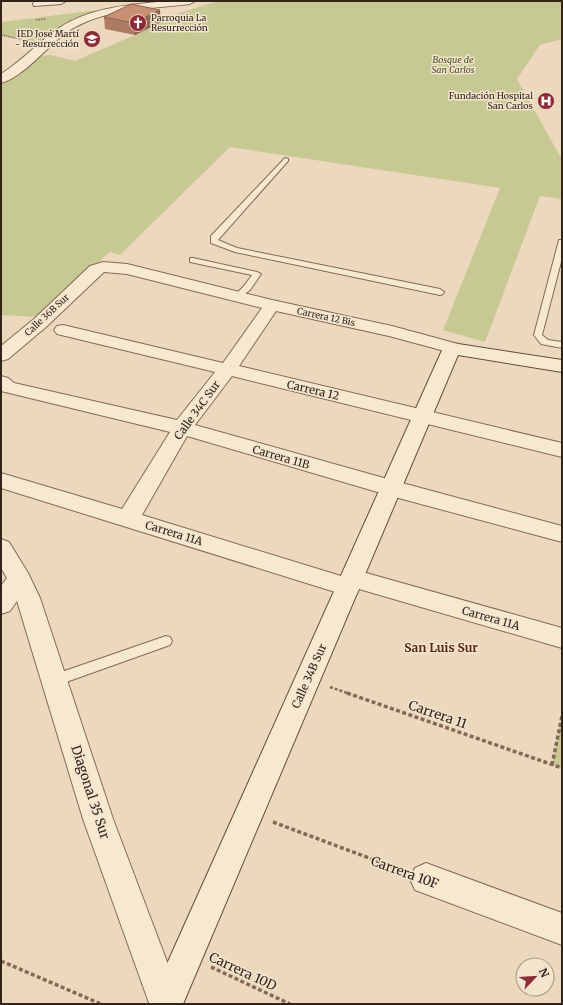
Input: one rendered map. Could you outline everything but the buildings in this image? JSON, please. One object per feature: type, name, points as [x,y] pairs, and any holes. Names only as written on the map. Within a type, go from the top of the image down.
[{"type":"street","points":[[38,4],[60,1]]},
{"type":"street","points":[[1,79],[20,67],[63,30],[102,12],[190,1]]},
{"type":"street","name":"Carrera 12 Bis","points":[[91,273],[103,267],[127,269],[272,305],[392,331],[452,348],[562,366]]},
{"type":"street","name":"Calle 36B Sur","points":[[4,353],[40,323],[91,273]]},
{"type":"street","name":"Calle 34C Sur","points":[[128,519],[182,428],[227,370],[272,305]]},
{"type":"street","name":"Carrera 12","points":[[63,330],[562,450]]},
{"type":"street","name":"Calle 34B Sur","points":[[166,1004],[452,348]]},
{"type":"street","name":"Carrera 11B","points":[[4,353],[11,355],[12,360],[1,381],[8,387],[182,428],[391,488],[562,534]]},
{"type":"street","name":"Carrera 11A","points":[[1,480],[128,519],[350,582],[562,638]]},
{"type":"street","name":"Diagonal 35 Sur","points":[[1,548],[20,578],[56,680],[98,820],[166,1004]]},
{"type":"street","points":[[1,604],[20,578]]},
{"type":"street","name":"Carrera 10F","points":[[426,879],[562,929]]},
{"type":"lane","points":[[238,296],[248,288],[256,274],[228,258],[214,241],[214,238],[286,160]]},
{"type":"lane","points":[[562,242],[538,335],[539,339],[544,343],[562,345]]},
{"type":"lane","points":[[193,260],[228,258],[440,292]]},
{"type":"lane","points":[[56,680],[166,641]]},
{"type":"path","name":"Carrera 11","points":[[307,679],[562,768]]},
{"type":"path","points":[[552,765],[562,716]]},
{"type":"path","name":"Carrera 10F","points":[[249,813],[426,879]]},
{"type":"path","name":"Carrera 10D","points":[[187,955],[290,1004]]},
{"type":"path","points":[[1,961],[101,1004]]},
{"type":"green space","name":"Bosque de San Carlos","points":[[218,1],[562,1],[562,39],[540,45],[517,79],[560,156],[562,156],[562,199],[540,196],[485,342],[443,330],[500,188],[230,147],[120,255],[110,252],[38,317],[1,315],[1,83],[39,56],[51,55],[75,61],[135,35],[179,13]]},
{"type":"green space","points":[[98,10],[61,27],[42,43],[1,35],[1,22]]},
{"type":"green space","points":[[562,716],[562,768],[552,765]]},
{"type":"place","name":"Parroquia La Resurrección","points":[[138,23]]},
{"type":"place","name":"IED José Martí - Resurrección","points":[[92,39]]},
{"type":"place","name":"Fundación Hospital San Carlos","points":[[546,101]]},
{"type":"district","name":"San Luis Sur","points":[[441,648]]}]
